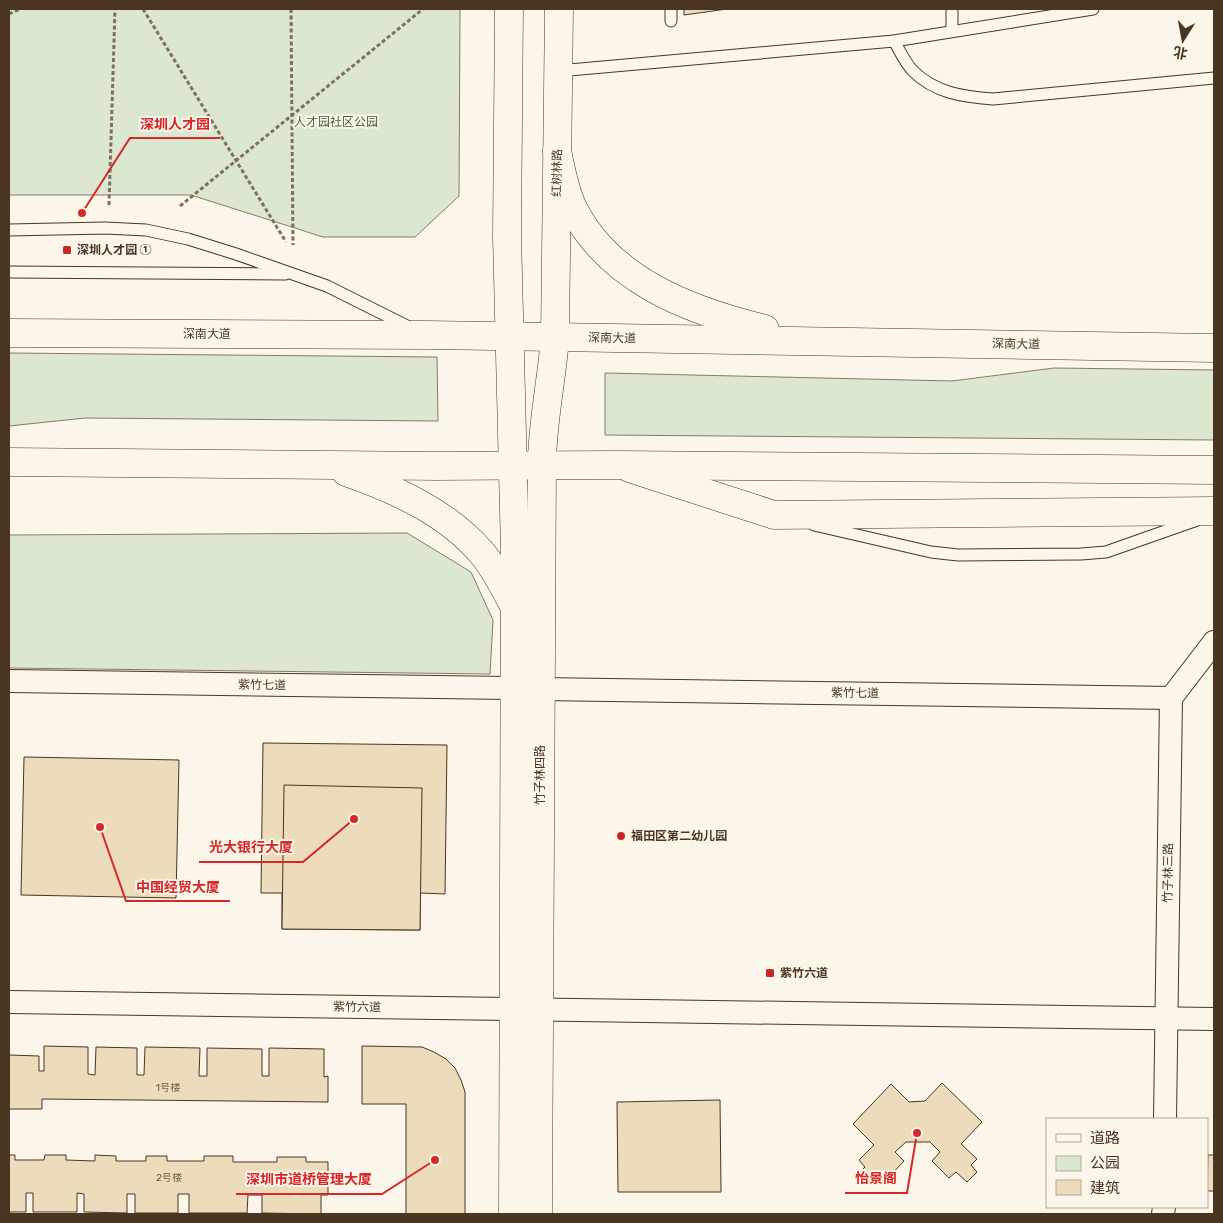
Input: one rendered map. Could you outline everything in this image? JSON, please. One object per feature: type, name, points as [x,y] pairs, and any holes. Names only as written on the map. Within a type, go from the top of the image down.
[{"type":"main road","points":[[509,9],[507,236],[510,336]]},
{"type":"main road","name":"红树林路","points":[[555,337],[558,9]]},
{"type":"main road","points":[[557,151],[561,173],[569,197],[588,233],[612,260],[643,282],[684,303],[734,321],[767,329],[861,341]]},
{"type":"main road","points":[[9,320],[73,334]]},
{"type":"main road","name":"深南大道","points":[[9,333],[427,335],[1206,347]]},
{"type":"main road","name":"竹子林四路","points":[[510,336],[515,608],[527,688]]},
{"type":"main road","name":"竹子林四路","points":[[513,1214],[526,1009],[527,688],[544,423],[555,337]]},
{"type":"main road","points":[[9,462],[1214,470]]},
{"type":"main road","points":[[328,465],[373,481],[410,499],[439,516],[464,534],[482,553],[515,608]]},
{"type":"main road","points":[[618,465],[774,515],[1214,513]]},
{"type":"main road","name":"竹子林四路","points":[[526,1009],[538,1214]]},
{"type":"street","points":[[1171,698],[1214,642]]},
{"type":"street","name":"紫竹七道","points":[[9,682],[1171,698]]},
{"type":"street","name":"竹子林三路","points":[[1165,1118],[1171,698]]},
{"type":"street","name":"紫竹六道","points":[[9,1002],[1214,1019]]},
{"type":"lane","points":[[671,9],[671,21]]},
{"type":"lane","points":[[952,9],[952,31]]},
{"type":"lane","points":[[558,71],[894,42],[1093,9]]},
{"type":"lane","points":[[894,42],[912,70],[928,84],[968,98],[993,99],[1214,78]]},
{"type":"lane","points":[[9,230],[105,228],[146,230],[198,242],[327,286],[427,335]]},
{"type":"lane","points":[[9,272],[294,274]]},
{"type":"lane","points":[[774,515],[932,552],[977,555],[1106,552],[1214,513]]},
{"type":"path","points":[[9,14],[20,9]]},
{"type":"path","points":[[109,205],[115,9]]},
{"type":"path","points":[[143,9],[286,242]]},
{"type":"path","points":[[291,9],[292,245]]},
{"type":"path","points":[[180,206],[423,9]]},
{"type":"green space","name":"人才园社区公园","points":[[9,9],[460,9],[459,196],[415,237],[323,237],[191,195],[9,195]]},
{"type":"green space","points":[[9,353],[437,357],[438,421],[85,418],[9,426]]},
{"type":"green space","points":[[1054,368],[1214,370],[1214,440],[605,435],[605,373],[952,381]]},
{"type":"green space","points":[[407,533],[471,572],[493,620],[490,674],[9,668],[9,535]]},
{"type":"building","points":[[684,9],[727,9],[684,15]]},
{"type":"building","points":[[263,743],[447,745],[445,894],[420,893],[420,930],[282,929],[282,893],[261,893]]},
{"type":"building","points":[[24,757],[179,760],[176,898],[21,895]]},
{"type":"building","points":[[284,785],[422,788],[420,930],[282,929]]},
{"type":"building","points":[[44,1046],[88,1047],[88,1074],[95,1075],[96,1047],[137,1048],[137,1075],[144,1075],[145,1047],[200,1048],[199,1076],[207,1076],[207,1048],[262,1049],[262,1076],[269,1076],[269,1048],[324,1049],[324,1077],[328,1076],[328,1102],[42,1099],[42,1109],[9,1109],[9,1055],[39,1056],[39,1071],[44,1071]]},
{"type":"building","points":[[362,1046],[422,1047],[446,1059],[455,1068],[465,1092],[465,1214],[406,1214],[406,1104],[362,1104]]},
{"type":"building","points":[[942,1083],[982,1122],[961,1144],[977,1159],[971,1165],[977,1172],[967,1182],[956,1172],[949,1178],[932,1161],[940,1152],[930,1142],[906,1142],[895,1152],[904,1161],[887,1179],[880,1173],[870,1183],[859,1173],[865,1167],[859,1160],[874,1145],[853,1124],[891,1084],[909,1102],[925,1101]]},
{"type":"building","points":[[720,1100],[721,1192],[618,1192],[617,1102]]},
{"type":"building","points":[[9,1155],[15,1155],[15,1160],[44,1160],[45,1155],[66,1155],[66,1160],[95,1161],[95,1155],[116,1156],[116,1161],[146,1161],[146,1156],[167,1156],[167,1161],[204,1161],[204,1156],[233,1156],[233,1162],[277,1162],[277,1157],[306,1157],[306,1162],[328,1162],[328,1195],[321,1195],[321,1214],[262,1213],[262,1195],[248,1195],[247,1213],[189,1213],[189,1194],[178,1194],[178,1213],[135,1213],[135,1194],[127,1194],[127,1213],[84,1212],[84,1194],[77,1193],[77,1212],[33,1212],[33,1193],[26,1193],[26,1212],[9,1212]]},
{"type":"building","points":[[1208,1155],[1214,1155],[1214,1191],[1208,1191]]},
{"type":"place","name":"深圳人才园","points":[[82,213]]},
{"type":"place","name":"深圳人才园 ①","points":[[67,250]]},
{"type":"place","name":"光大银行大厦","points":[[354,819]]},
{"type":"place","name":"中国经贸大厦","points":[[100,827]]},
{"type":"place","name":"福田区第二幼儿园","points":[[621,836]]},
{"type":"place","name":"紫竹六道","points":[[770,973]]},
{"type":"place","name":"怡景阁","points":[[917,1133]]},
{"type":"place","name":"深圳市道桥管理大厦","points":[[435,1160]]}]
